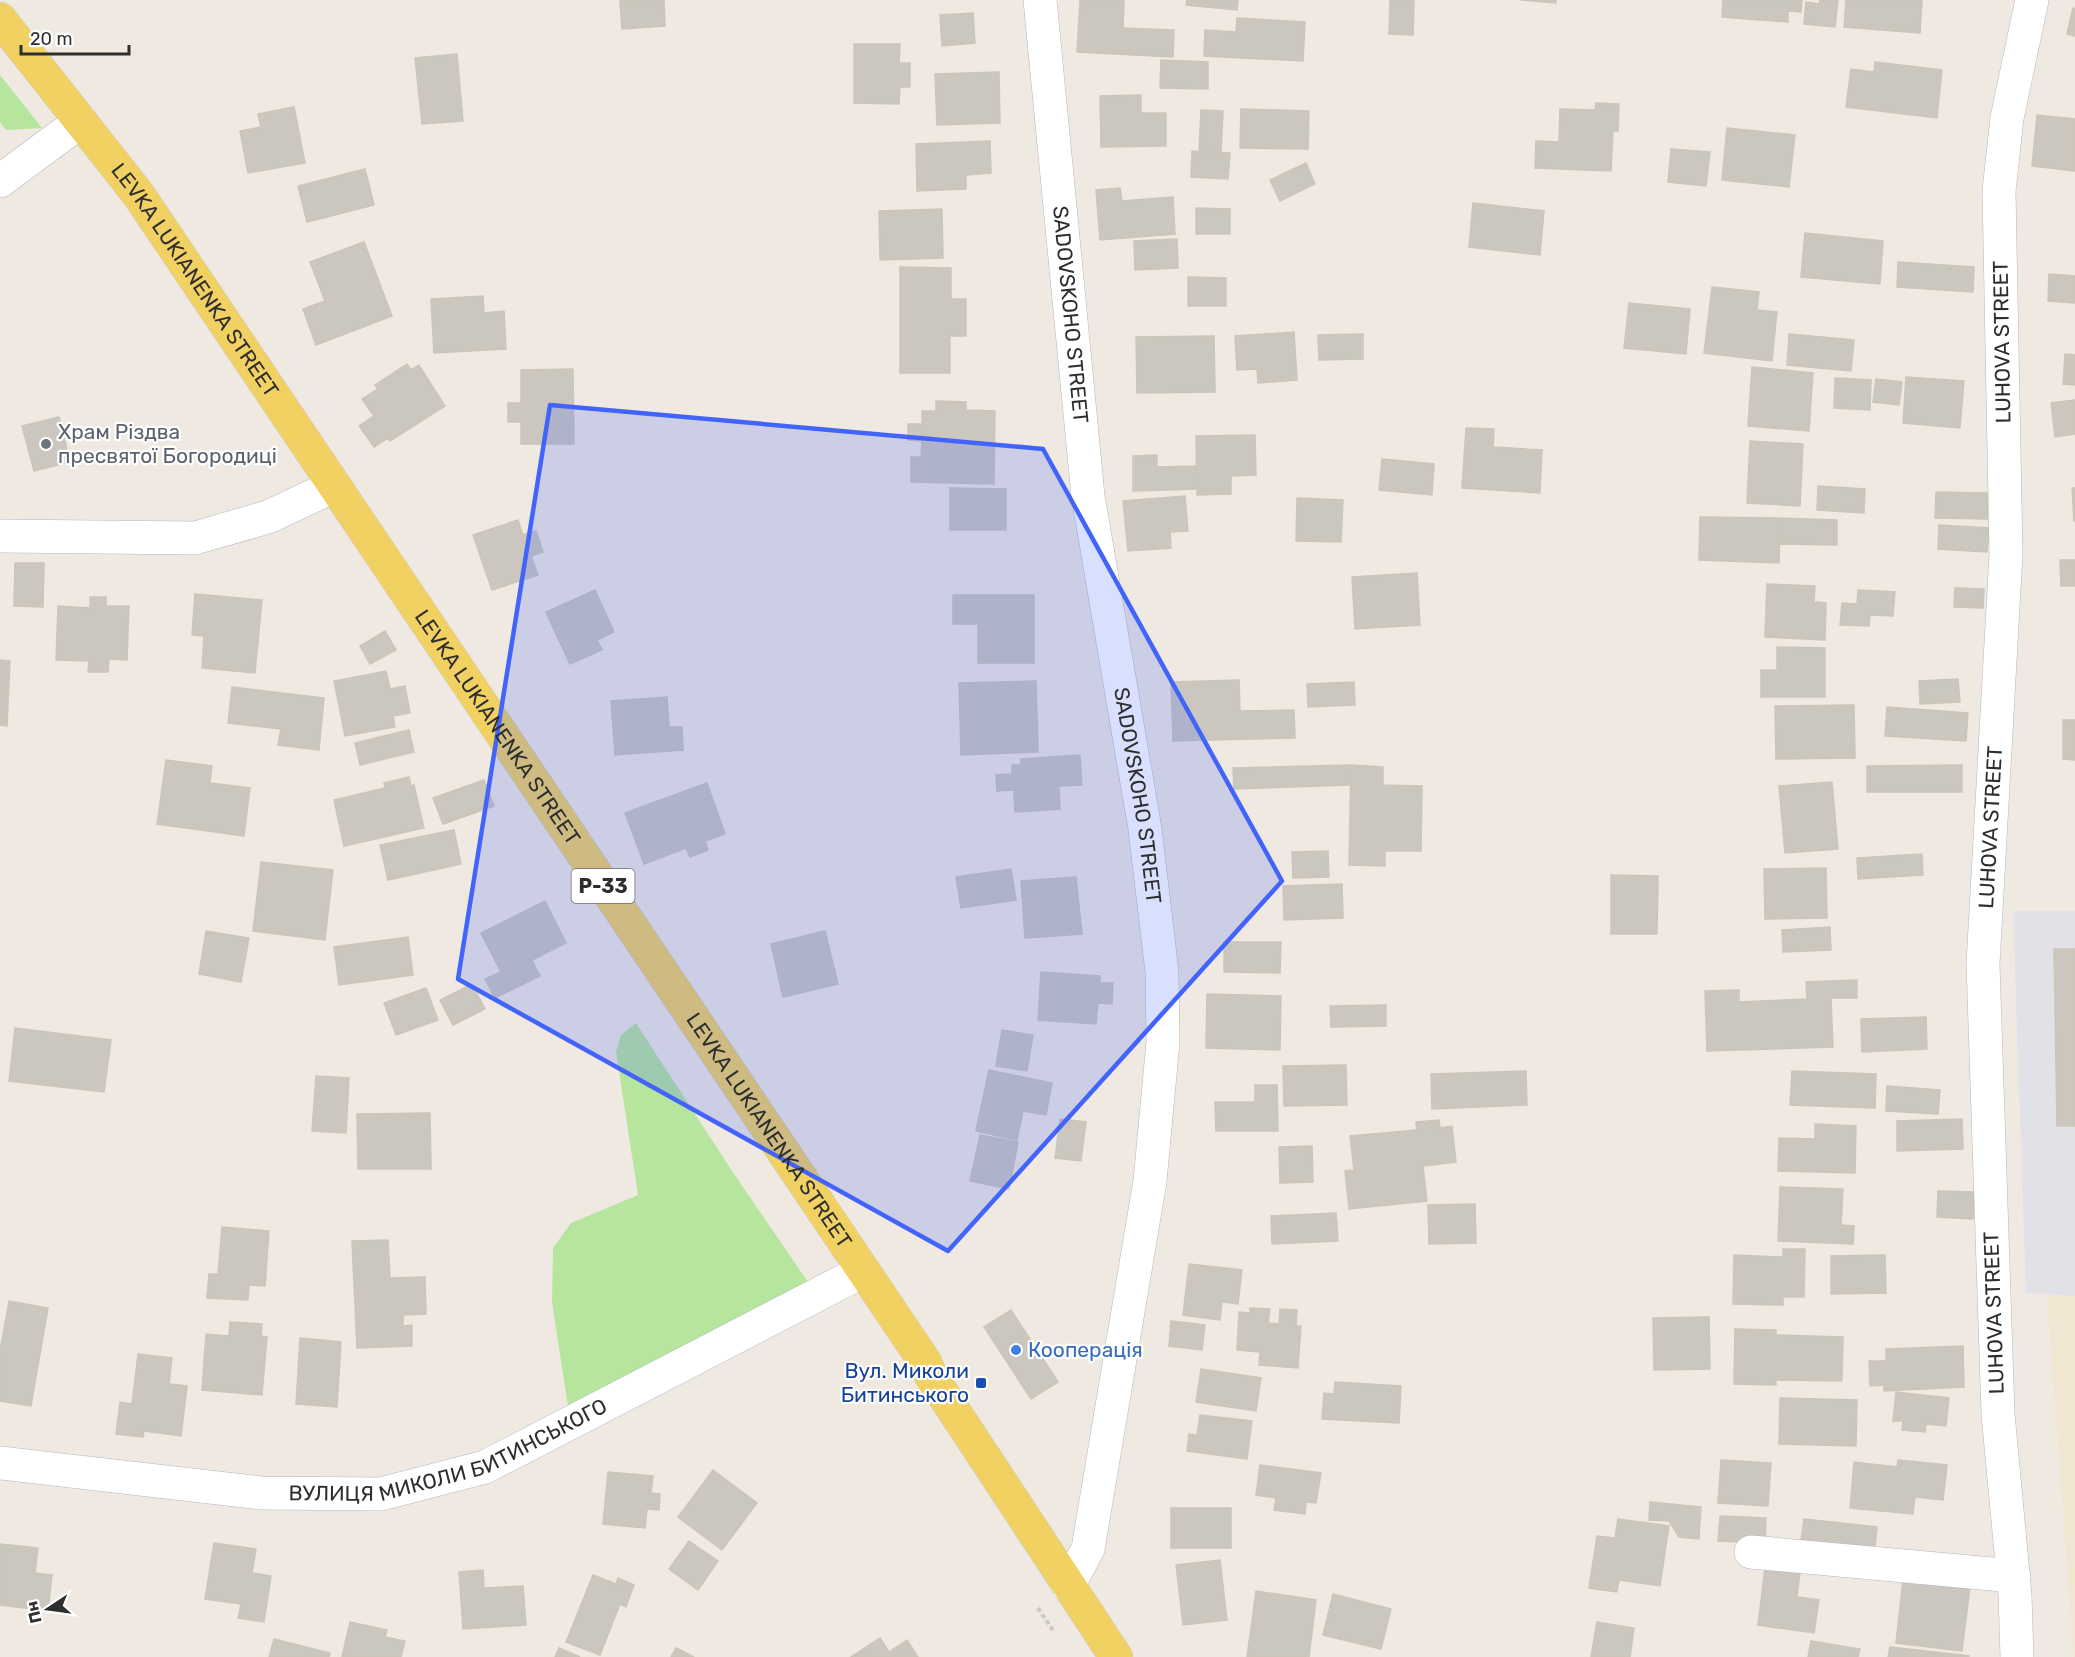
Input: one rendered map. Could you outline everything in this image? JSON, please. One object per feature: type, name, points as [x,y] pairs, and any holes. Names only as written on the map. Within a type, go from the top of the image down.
[{"type":"main road","name":"LEVKA LUKIANENKA STREET","points":[[0,19],[138,194],[925,1362],[931,1376],[1116,1657]]},
{"type":"street","name":"SADOVSKOHO STREET","points":[[1040,0],[1088,496],[1155,902],[1162,972],[1163,1031],[1150,1181],[1088,1548],[1068,1586]]},
{"type":"street","name":"LUHOVA STREET","points":[[2017,1657],[2014,1576],[1998,1414],[1983,964],[2006,554],[1999,191],[2007,118],[2032,0]]},
{"type":"street","points":[[4,171],[81,121]]},
{"type":"street","points":[[0,536],[195,538],[268,517],[334,486]]},
{"type":"street","name":"ВУЛИЦЯ МИКОЛИ БИТИНСЬКОГО","points":[[0,1463],[261,1493],[381,1494],[485,1467],[863,1271]]},
{"type":"street","points":[[1751,1552],[2014,1576]]},
{"type":"highlighted area","points":[[550,405],[1043,449],[1282,881],[948,1251],[458,979]]},
{"type":"shaded area","points":[[2013,911],[2075,911],[2075,1296],[2026,1293]]},
{"type":"shaded area","points":[[2047,1295],[2075,1296],[2075,1657],[2074,1657]]},
{"type":"green space","points":[[0,75],[42,128],[6,130],[0,122]]},
{"type":"green space","points":[[636,1023],[730,1168],[812,1288],[569,1413],[552,1302],[553,1248],[571,1223],[638,1195],[616,1052],[621,1035]]},
{"type":"building","points":[[664,0],[665,26],[622,29],[620,1]]},
{"type":"building","points":[[1080,0],[1124,0],[1123,28],[1174,30],[1173,57],[1077,52]]},
{"type":"building","points":[[1187,0],[1238,0],[1237,10],[1186,5]]},
{"type":"building","points":[[1390,0],[1414,0],[1413,35],[1389,34]]},
{"type":"building","points":[[1521,0],[1556,0],[1556,3]]},
{"type":"building","points":[[1723,0],[1802,0],[1801,12],[1788,11],[1788,22],[1722,17]]},
{"type":"building","points":[[1820,0],[1838,0],[1835,27],[1804,24],[1806,2],[1819,4]]},
{"type":"building","points":[[1846,0],[1922,0],[1920,33],[1844,27]]},
{"type":"building","points":[[2073,8],[2075,9],[2075,36],[2067,34]]},
{"type":"building","points":[[973,13],[975,43],[942,46],[940,15]]},
{"type":"building","points":[[1237,18],[1305,22],[1303,61],[1204,56],[1205,30],[1236,32]]},
{"type":"building","points":[[854,44],[900,44],[899,63],[910,63],[910,87],[900,87],[899,104],[854,103]]},
{"type":"building","points":[[457,54],[463,121],[422,124],[415,58]]},
{"type":"building","points":[[1161,60],[1208,62],[1208,89],[1160,88]]},
{"type":"building","points":[[1875,62],[1942,70],[1937,118],[1846,107],[1851,69],[1874,72]]},
{"type":"building","points":[[999,72],[1000,123],[937,125],[935,74]]},
{"type":"building","points":[[1141,95],[1141,113],[1166,113],[1166,146],[1101,147],[1100,96]]},
{"type":"building","points":[[1596,103],[1619,104],[1618,131],[1613,131],[1611,171],[1535,168],[1536,141],[1559,142],[1560,109],[1595,110]]},
{"type":"building","points":[[294,107],[305,163],[248,173],[240,131],[261,127],[258,114]]},
{"type":"building","points":[[1241,109],[1309,111],[1308,149],[1240,148]]},
{"type":"building","points":[[1201,110],[1223,111],[1221,152],[1199,152]]},
{"type":"building","points":[[2037,115],[2075,119],[2075,171],[2032,166]]},
{"type":"building","points":[[1727,128],[1795,135],[1789,187],[1722,180]]},
{"type":"building","points":[[990,141],[991,173],[966,175],[966,189],[917,191],[916,144]]},
{"type":"building","points":[[1671,149],[1710,152],[1706,186],[1668,182]]},
{"type":"building","points":[[1192,151],[1230,153],[1228,179],[1191,177]]},
{"type":"building","points":[[1306,163],[1315,184],[1280,201],[1270,180]]},
{"type":"building","points":[[365,169],[374,205],[307,222],[298,186]]},
{"type":"building","points":[[1120,188],[1122,201],[1173,197],[1175,234],[1100,240],[1096,190]]},
{"type":"building","points":[[1473,203],[1544,211],[1540,255],[1469,247]]},
{"type":"building","points":[[1196,208],[1230,209],[1230,234],[1196,234]]},
{"type":"building","points":[[942,209],[943,258],[880,260],[879,211]]},
{"type":"building","points":[[1805,233],[1883,241],[1880,284],[1801,277]]},
{"type":"building","points":[[1177,239],[1178,268],[1135,270],[1134,241]]},
{"type":"building","points":[[364,242],[392,316],[316,345],[303,309],[325,301],[310,262]]},
{"type":"building","points":[[1898,262],[1974,267],[1973,292],[1897,287]]},
{"type":"building","points":[[900,267],[951,268],[951,299],[966,299],[966,336],[950,336],[950,373],[900,373]]},
{"type":"building","points":[[2049,274],[2075,276],[2075,303],[2048,301]]},
{"type":"building","points":[[1188,277],[1226,278],[1226,306],[1188,306]]},
{"type":"building","points":[[1712,287],[1759,292],[1757,310],[1777,312],[1772,361],[1704,353]]},
{"type":"building","points":[[483,296],[484,313],[504,311],[506,349],[434,353],[431,299]]},
{"type":"building","points":[[1629,303],[1690,309],[1686,354],[1624,348]]},
{"type":"building","points":[[1294,332],[1297,380],[1258,383],[1257,369],[1237,370],[1235,336]]},
{"type":"building","points":[[1363,334],[1363,359],[1319,360],[1318,335]]},
{"type":"building","points":[[1789,334],[1854,340],[1851,371],[1787,365]]},
{"type":"building","points":[[1214,336],[1215,392],[1137,393],[1136,337]]},
{"type":"building","points":[[2065,354],[2075,355],[2075,385],[2063,384]]},
{"type":"building","points":[[407,364],[411,370],[419,365],[445,406],[390,441],[388,438],[374,447],[359,426],[374,416],[362,399],[378,389],[375,385]]},
{"type":"building","points":[[1752,367],[1813,373],[1809,431],[1748,426]]},
{"type":"building","points":[[573,369],[574,444],[521,444],[521,422],[508,422],[508,403],[521,403],[521,370]]},
{"type":"building","points":[[1906,377],[1964,381],[1960,428],[1903,423]]},
{"type":"building","points":[[1835,378],[1871,380],[1870,410],[1834,408]]},
{"type":"building","points":[[1876,379],[1902,382],[1899,405],[1873,402]]},
{"type":"building","points":[[2075,400],[2075,434],[2055,437],[2051,403]]},
{"type":"building","points":[[936,401],[966,402],[966,410],[995,411],[994,484],[911,482],[911,457],[921,457],[922,441],[908,440],[908,424],[922,424],[922,411],[936,411]]},
{"type":"building","name":"Храм Різдва пресвятої Богородиці","points":[[59,417],[70,462],[34,471],[22,426]]},
{"type":"building","points":[[1466,428],[1494,429],[1493,447],[1542,450],[1540,493],[1462,488]]},
{"type":"building","points":[[1255,435],[1256,475],[1231,476],[1231,494],[1197,495],[1196,436]]},
{"type":"building","points":[[1750,441],[1803,444],[1800,506],[1747,503]]},
{"type":"building","points":[[1157,455],[1157,467],[1197,466],[1197,489],[1133,491],[1133,456]]},
{"type":"building","points":[[1382,459],[1434,464],[1432,495],[1379,490]]},
{"type":"building","points":[[1818,486],[1865,489],[1864,513],[1817,510]]},
{"type":"building","points":[[950,488],[1006,489],[1006,530],[950,530]]},
{"type":"building","points":[[2072,488],[2075,488],[2075,521],[2074,521]]},
{"type":"building","points":[[1936,492],[1988,493],[1987,519],[1935,518]]},
{"type":"building","points":[[1185,496],[1188,531],[1170,532],[1171,548],[1128,551],[1123,501]]},
{"type":"building","points":[[1297,498],[1343,500],[1341,542],[1296,541]]},
{"type":"building","points":[[1700,517],[1780,518],[1779,563],[1699,560]]},
{"type":"building","points":[[1780,518],[1837,520],[1837,545],[1780,544]]},
{"type":"building","points":[[518,520],[523,535],[536,531],[543,552],[531,556],[538,575],[492,590],[473,535]]},
{"type":"building","points":[[1939,525],[1989,528],[1987,552],[1938,549]]},
{"type":"building","points":[[2060,560],[2075,560],[2075,586],[2061,586]]},
{"type":"building","points":[[15,563],[44,563],[43,607],[14,606]]},
{"type":"building","points":[[1417,573],[1420,625],[1355,629],[1352,577]]},
{"type":"building","points":[[1767,584],[1815,586],[1814,602],[1826,603],[1825,640],[1765,637]]},
{"type":"building","points":[[1955,588],[1984,589],[1983,608],[1954,607]]},
{"type":"building","points":[[595,590],[614,632],[597,640],[602,650],[570,664],[546,612]]},
{"type":"building","points":[[1858,590],[1895,592],[1893,616],[1870,615],[1869,626],[1840,625],[1842,603],[1857,604]]},
{"type":"building","points":[[195,594],[262,600],[255,673],[202,668],[204,636],[192,635]]},
{"type":"building","points":[[953,595],[1034,595],[1034,663],[978,663],[978,624],[953,624]]},
{"type":"building","points":[[90,597],[106,597],[106,606],[129,606],[127,660],[109,659],[108,672],[88,672],[89,661],[56,660],[58,606],[90,608]]},
{"type":"building","points":[[385,631],[396,650],[370,664],[360,646]]},
{"type":"building","points":[[1777,647],[1825,648],[1825,697],[1761,697],[1761,670],[1777,670]]},
{"type":"building","points":[[0,660],[10,661],[7,726],[0,725]]},
{"type":"building","points":[[386,671],[390,689],[405,686],[410,713],[393,716],[395,727],[345,736],[334,681]]},
{"type":"building","points":[[1958,679],[1960,702],[1920,704],[1919,681]]},
{"type":"building","points":[[1239,680],[1240,711],[1294,710],[1295,738],[1173,741],[1171,682]]},
{"type":"building","points":[[1036,681],[1038,752],[961,755],[959,683]]},
{"type":"building","points":[[1354,682],[1355,705],[1308,707],[1307,684]]},
{"type":"building","points":[[232,687],[324,698],[319,750],[278,745],[281,729],[228,723]]},
{"type":"building","points":[[667,697],[669,727],[682,727],[683,750],[615,755],[611,701]]},
{"type":"building","points":[[1854,705],[1855,758],[1776,759],[1775,706]]},
{"type":"building","points":[[1887,707],[1968,713],[1966,741],[1885,736]]},
{"type":"building","points":[[2063,720],[2075,720],[2075,760],[2063,759]]},
{"type":"building","points":[[409,730],[414,752],[360,765],[355,743]]},
{"type":"building","points":[[1080,755],[1082,785],[1059,786],[1060,809],[1015,812],[1014,790],[997,791],[996,775],[1012,774],[1012,765],[1021,765],[1021,759]]},
{"type":"building","points":[[166,760],[212,766],[210,783],[250,788],[244,836],[157,824]]},
{"type":"building","points":[[1351,765],[1383,767],[1383,785],[1422,786],[1421,851],[1385,851],[1385,866],[1349,865]]},
{"type":"building","points":[[1351,765],[1351,785],[1234,789],[1233,768]]},
{"type":"building","points":[[1962,765],[1962,792],[1867,792],[1867,766]]},
{"type":"building","points":[[409,777],[411,786],[414,785],[424,828],[344,846],[334,800],[385,788],[384,783]]},
{"type":"building","points":[[484,780],[494,806],[443,824],[433,798]]},
{"type":"building","points":[[1832,782],[1838,849],[1785,853],[1779,786]]},
{"type":"building","points":[[707,783],[725,834],[705,841],[708,850],[690,857],[686,848],[644,864],[625,813]]},
{"type":"building","points":[[454,830],[461,864],[388,880],[380,845]]},
{"type":"building","points":[[1328,851],[1329,877],[1293,878],[1292,852]]},
{"type":"building","points":[[1922,854],[1923,875],[1858,879],[1857,858]]},
{"type":"building","points":[[261,862],[333,870],[325,940],[253,931]]},
{"type":"building","points":[[1826,868],[1827,918],[1765,919],[1764,869]]},
{"type":"building","points":[[1011,869],[1016,900],[961,908],[956,877]]},
{"type":"building","points":[[1611,875],[1658,876],[1657,934],[1611,934]]},
{"type":"building","points":[[1076,877],[1082,934],[1025,938],[1021,881]]},
{"type":"building","points":[[1342,884],[1343,918],[1284,920],[1283,886]]},
{"type":"building","points":[[545,901],[566,943],[532,960],[540,976],[495,998],[485,979],[501,972],[481,933]]},
{"type":"building","points":[[1830,927],[1831,950],[1783,952],[1782,930]]},
{"type":"building","points":[[206,931],[249,938],[241,982],[199,974]]},
{"type":"building","points":[[825,931],[838,984],[783,997],[771,944]]},
{"type":"building","points":[[408,937],[413,975],[339,985],[334,947]]},
{"type":"building","points":[[1224,942],[1281,942],[1280,973],[1224,972]]},
{"type":"building","points":[[2054,949],[2075,949],[2075,1126],[2057,1126]]},
{"type":"building","points":[[1041,972],[1100,976],[1100,983],[1113,983],[1112,1004],[1098,1003],[1096,1024],[1038,1020]]},
{"type":"building","points":[[1857,980],[1857,998],[1831,998],[1833,1047],[1707,1051],[1705,991],[1739,990],[1739,1002],[1807,999],[1806,982]]},
{"type":"building","points":[[472,984],[485,1009],[453,1025],[440,1000]]},
{"type":"building","points":[[426,988],[438,1020],[396,1035],[384,1003]]},
{"type":"building","points":[[1207,994],[1281,996],[1280,1050],[1206,1048]]},
{"type":"building","points":[[1386,1005],[1386,1026],[1331,1027],[1330,1006]]},
{"type":"building","points":[[1926,1017],[1927,1049],[1862,1052],[1861,1019]]},
{"type":"building","points":[[15,1028],[111,1040],[104,1092],[9,1081]]},
{"type":"building","points":[[1002,1030],[1033,1035],[1027,1071],[996,1066]]},
{"type":"building","points":[[1346,1065],[1347,1105],[1284,1106],[1283,1066]]},
{"type":"building","points":[[989,1070],[1052,1083],[1046,1115],[1023,1111],[1017,1140],[976,1131]]},
{"type":"building","points":[[1526,1071],[1527,1105],[1432,1109],[1431,1074]]},
{"type":"building","points":[[1792,1071],[1876,1074],[1875,1108],[1790,1105]]},
{"type":"building","points":[[316,1076],[349,1078],[346,1133],[312,1131]]},
{"type":"building","points":[[1255,1085],[1277,1085],[1278,1131],[1216,1131],[1215,1102],[1255,1102]]},
{"type":"building","points":[[1887,1086],[1940,1090],[1938,1114],[1886,1111]]},
{"type":"building","points":[[430,1113],[431,1169],[358,1169],[357,1114]]},
{"type":"building","points":[[1060,1119],[1086,1122],[1081,1161],[1055,1158]]},
{"type":"building","points":[[1962,1119],[1963,1149],[1897,1151],[1897,1121]]},
{"type":"building","points":[[1439,1120],[1440,1128],[1452,1126],[1456,1162],[1423,1166],[1427,1201],[1349,1209],[1345,1171],[1354,1170],[1350,1136],[1417,1130],[1416,1122]]},
{"type":"building","points":[[1815,1124],[1856,1126],[1855,1173],[1778,1171],[1779,1138],[1815,1139]]},
{"type":"building","points":[[980,1135],[1018,1142],[1009,1189],[970,1181]]},
{"type":"building","points":[[1312,1146],[1313,1182],[1280,1183],[1279,1147]]},
{"type":"building","points":[[1780,1187],[1843,1189],[1841,1225],[1854,1226],[1853,1244],[1778,1241]]},
{"type":"building","points":[[1938,1191],[1974,1192],[1973,1219],[1937,1217]]},
{"type":"building","points":[[1475,1204],[1476,1243],[1429,1244],[1428,1205]]},
{"type":"building","points":[[1336,1213],[1338,1241],[1272,1244],[1271,1216]]},
{"type":"building","points":[[222,1227],[269,1231],[265,1286],[249,1285],[248,1300],[207,1298],[209,1274],[218,1274]]},
{"type":"building","points":[[388,1240],[390,1278],[425,1277],[426,1314],[403,1315],[403,1326],[412,1325],[412,1346],[357,1348],[352,1241]]},
{"type":"building","points":[[1783,1249],[1805,1249],[1804,1297],[1783,1297],[1783,1305],[1733,1304],[1734,1255],[1783,1257]]},
{"type":"building","points":[[1885,1255],[1886,1293],[1831,1294],[1831,1256]]},
{"type":"building","points":[[1189,1264],[1242,1270],[1238,1304],[1222,1302],[1220,1320],[1183,1315]]},
{"type":"building","points":[[9,1301],[48,1308],[31,1406],[0,1401],[0,1351]]},
{"type":"building","points":[[1250,1308],[1270,1309],[1268,1323],[1279,1324],[1280,1309],[1297,1310],[1296,1326],[1301,1326],[1298,1368],[1259,1365],[1260,1352],[1237,1350],[1239,1312],[1250,1313]]},
{"type":"building","points":[[1011,1310],[1058,1382],[1031,1399],[984,1327]]},
{"type":"building","points":[[1709,1317],[1710,1369],[1654,1370],[1653,1318]]},
{"type":"building","points":[[1171,1321],[1205,1325],[1202,1350],[1169,1346]]},
{"type":"building","points":[[230,1322],[262,1324],[261,1336],[267,1337],[262,1395],[202,1390],[206,1334],[229,1336]]},
{"type":"building","points":[[1735,1329],[1776,1330],[1776,1335],[1843,1337],[1842,1381],[1776,1380],[1776,1385],[1734,1384]]},
{"type":"building","points":[[300,1338],[341,1342],[337,1407],[296,1404]]},
{"type":"building","points":[[1963,1346],[1964,1387],[1884,1391],[1884,1385],[1870,1386],[1869,1361],[1886,1361],[1886,1349]]},
{"type":"building","points":[[138,1354],[172,1358],[169,1384],[187,1386],[181,1436],[144,1431],[143,1437],[116,1434],[120,1402],[132,1404]]},
{"type":"building","points":[[1201,1369],[1261,1378],[1256,1411],[1196,1402]]},
{"type":"building","points":[[1335,1382],[1401,1386],[1399,1423],[1322,1419],[1324,1393],[1334,1394]]},
{"type":"building","points":[[1896,1392],[1949,1398],[1946,1426],[1926,1424],[1925,1432],[1902,1430],[1903,1421],[1893,1421]]},
{"type":"building","points":[[1780,1398],[1857,1400],[1856,1446],[1779,1444]]},
{"type":"building","points":[[1200,1415],[1252,1421],[1247,1459],[1187,1451],[1189,1434],[1197,1435]]},
{"type":"building","points":[[1721,1460],[1771,1463],[1768,1506],[1718,1503]]},
{"type":"building","points":[[1898,1460],[1947,1465],[1943,1500],[1915,1497],[1913,1514],[1850,1508],[1854,1462],[1897,1467]]},
{"type":"building","points":[[1260,1465],[1321,1473],[1316,1503],[1306,1502],[1305,1514],[1274,1510],[1276,1498],[1256,1495]]},
{"type":"building","points":[[713,1470],[757,1503],[722,1550],[678,1517]]},
{"type":"building","points":[[608,1472],[653,1476],[651,1493],[660,1494],[659,1510],[647,1509],[645,1528],[603,1524]]},
{"type":"building","points":[[1650,1502],[1701,1507],[1699,1539],[1679,1537],[1669,1521],[1649,1520]]},
{"type":"building","points":[[1171,1508],[1231,1508],[1231,1548],[1171,1548]]},
{"type":"building","points":[[1720,1516],[1766,1518],[1765,1543],[1718,1541]]},
{"type":"building","points":[[1618,1519],[1669,1526],[1660,1586],[1619,1580],[1617,1592],[1589,1588],[1597,1536],[1615,1538]]},
{"type":"building","points":[[1804,1519],[1877,1527],[1874,1556],[1800,1548]]},
{"type":"building","points":[[689,1541],[718,1561],[698,1590],[669,1569]]},
{"type":"building","points":[[214,1543],[256,1549],[252,1573],[271,1576],[264,1622],[238,1618],[241,1604],[205,1599]]},
{"type":"building","points":[[0,1544],[38,1548],[35,1573],[52,1575],[48,1611],[0,1605]]},
{"type":"building","points":[[1220,1560],[1227,1620],[1183,1625],[1176,1565]]},
{"type":"building","points":[[1765,1568],[1800,1572],[1797,1597],[1819,1600],[1814,1633],[1758,1625]]},
{"type":"building","points":[[483,1570],[484,1588],[523,1586],[526,1625],[463,1629],[459,1572]]},
{"type":"building","points":[[593,1575],[616,1584],[618,1578],[634,1585],[626,1607],[620,1604],[600,1655],[566,1642]]},
{"type":"building","points":[[1903,1579],[1970,1587],[1962,1651],[1896,1643]]},
{"type":"building","points":[[1256,1591],[1316,1600],[1309,1657],[1247,1657]]},
{"type":"building","points":[[1333,1594],[1391,1609],[1381,1649],[1323,1635]]},
{"type":"building","points":[[350,1622],[387,1630],[385,1637],[405,1641],[401,1657],[342,1657]]},
{"type":"building","points":[[1597,1622],[1634,1628],[1630,1657],[1591,1657]]},
{"type":"building","points":[[880,1638],[889,1652],[907,1640],[918,1657],[851,1657]]},
{"type":"building","points":[[274,1639],[330,1653],[329,1657],[269,1657]]},
{"type":"building","points":[[1811,1641],[1860,1649],[1858,1657],[1808,1657]]},
{"type":"building","points":[[1890,1647],[1969,1656],[1969,1657],[1888,1657]]},
{"type":"building","points":[[559,1648],[580,1657],[555,1657]]},
{"type":"building","points":[[676,1648],[694,1657],[671,1657]]},
{"type":"place","name":"Храм Різдва пресвятої Богородиці","points":[[46,444]]},
{"type":"place","name":"Кооперація","points":[[1016,1350]]},
{"type":"place","name":"Вул. Миколи Битинського","points":[[981,1383]]}]
